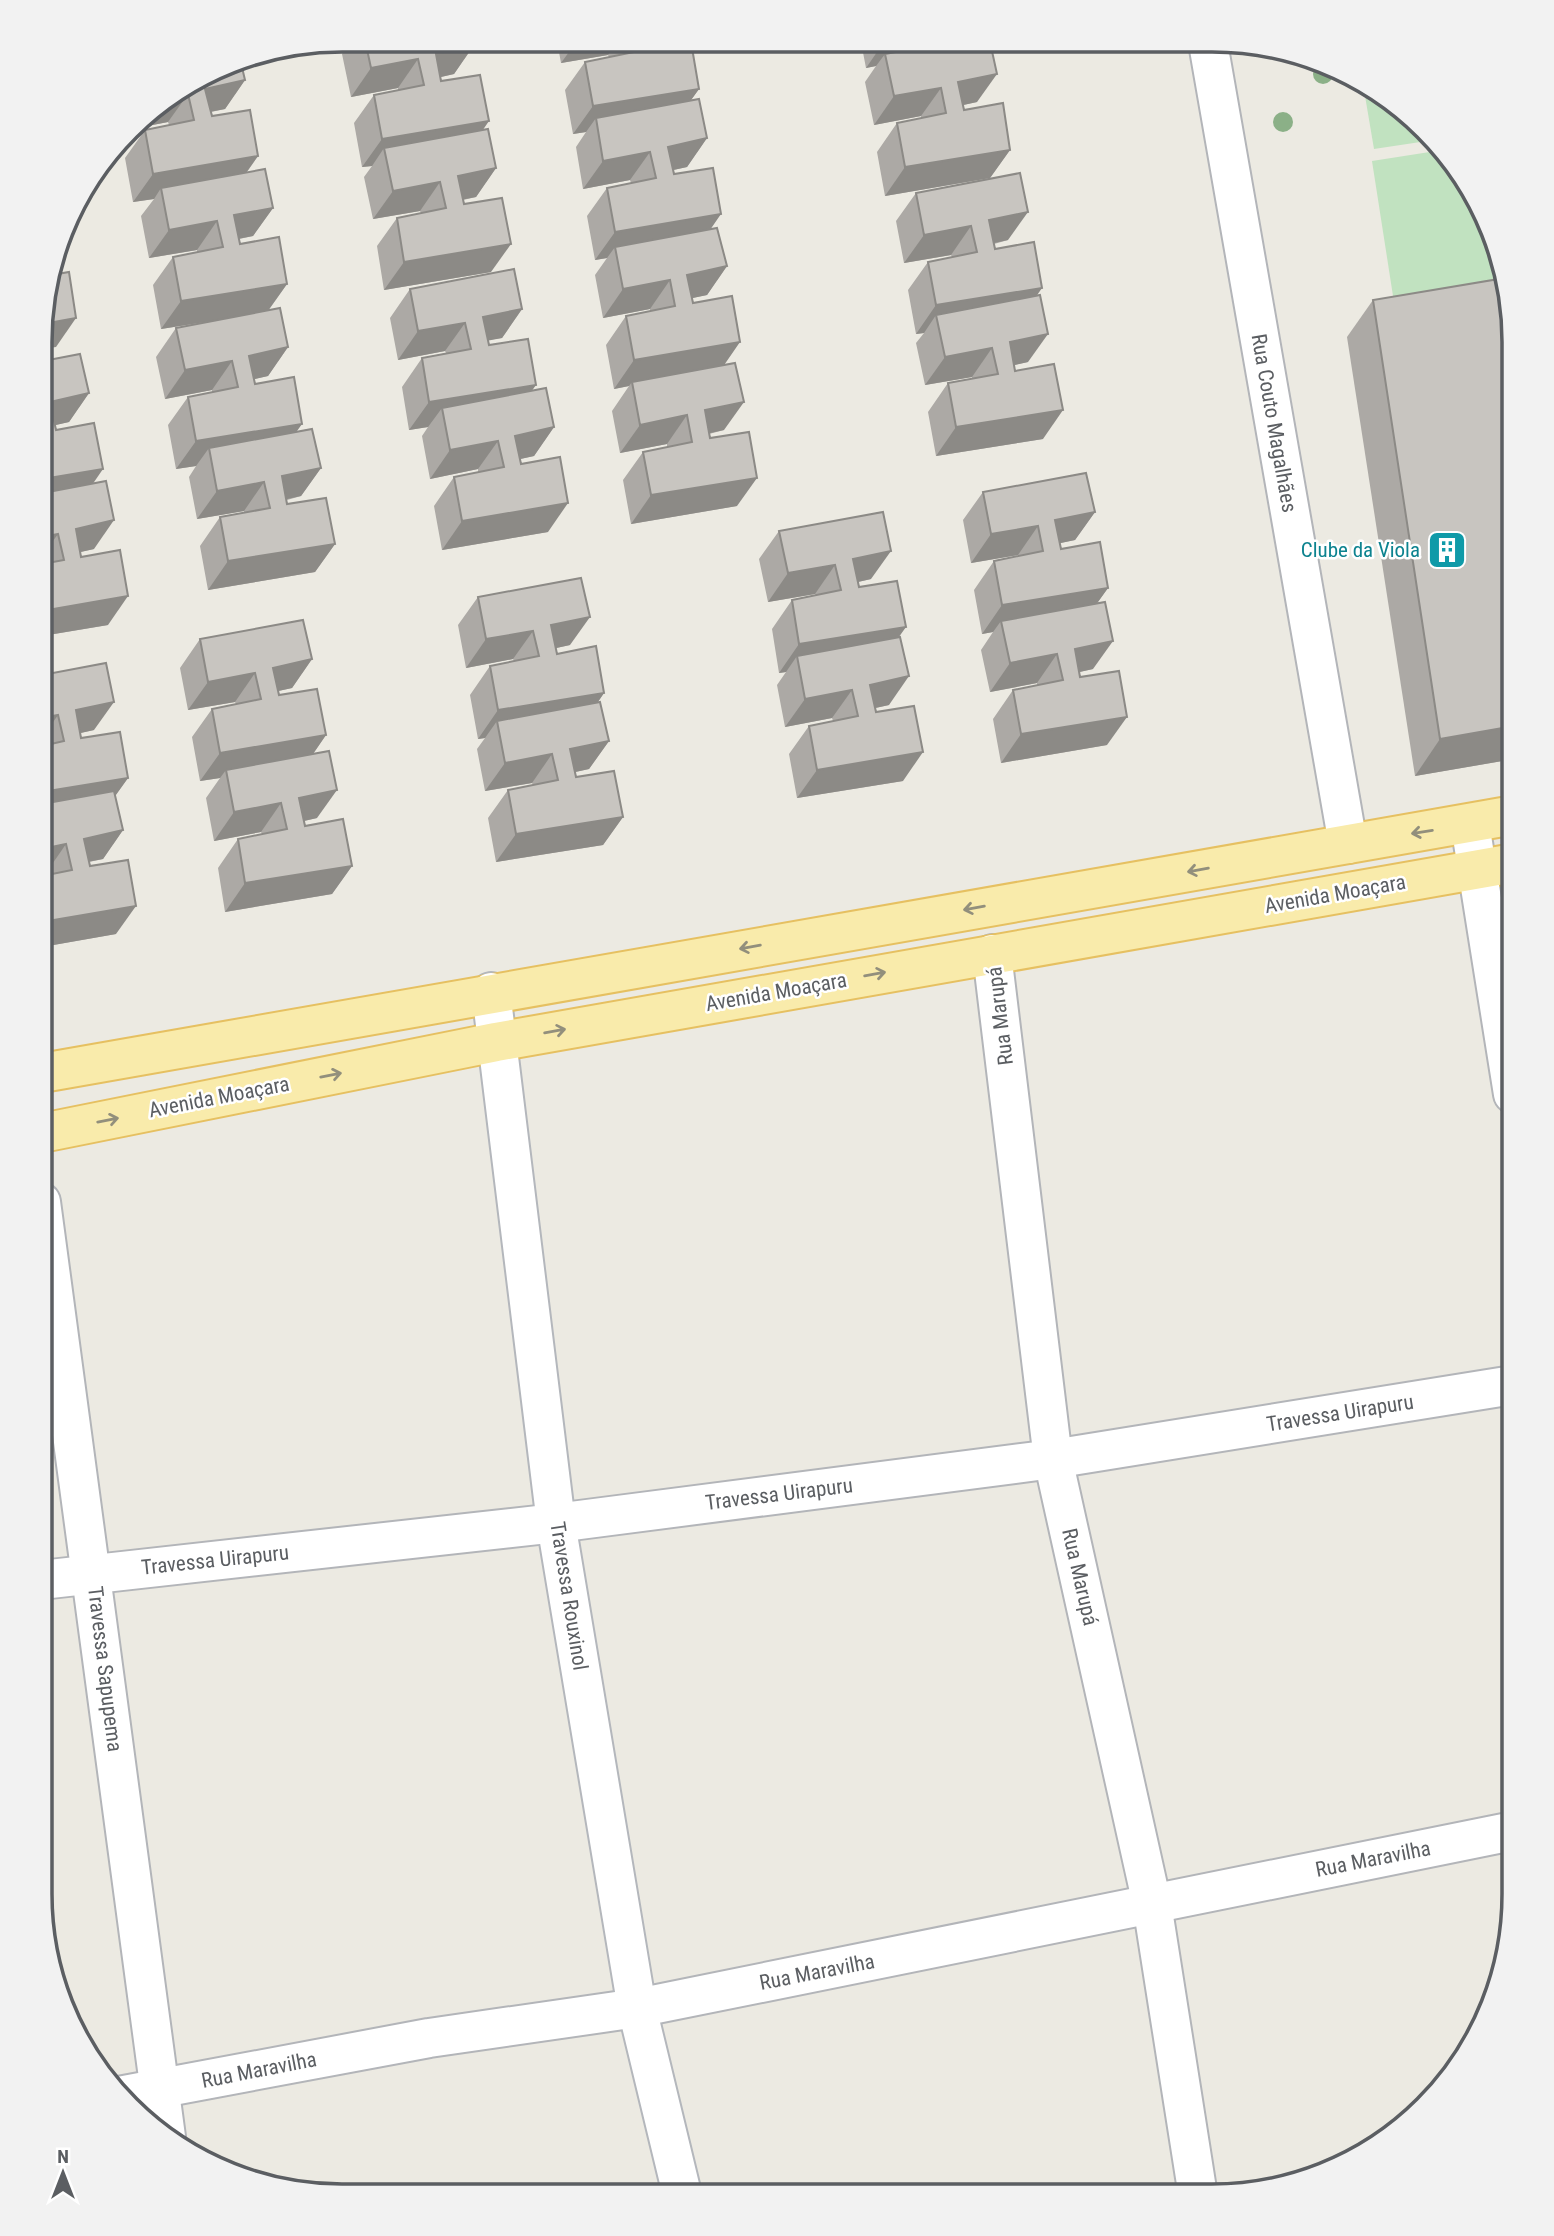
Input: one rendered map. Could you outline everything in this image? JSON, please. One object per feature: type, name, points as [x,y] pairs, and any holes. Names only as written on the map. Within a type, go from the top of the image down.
[{"type":"main road","points":[[52,1071],[491,992],[1502,817]]},
{"type":"main road","name":"Avenida Moaçara","points":[[52,1131],[496,1042],[1496,866]]},
{"type":"street","name":"Rua Couto Magalhães","points":[[1210,52],[1348,844]]},
{"type":"street","points":[[1470,824],[1496,866],[1502,946]]},
{"type":"street","name":"Rua Marupá","points":[[992,954],[1053,1459],[1152,1904],[1196,2184]]},
{"type":"street","name":"Travessa Rouxinol","points":[[491,992],[556,1523],[637,2008],[680,2184]]},
{"type":"street","name":"Travessa Sapupema","points":[[52,1280],[164,2123]]},
{"type":"street","name":"Travessa Uirapuru","points":[[52,1579],[556,1523],[1053,1459],[1502,1387]]},
{"type":"street","name":"Rua Maravilha","points":[[132,2094],[429,2038],[637,2008],[1502,1833]]},
{"type":"green space","points":[[1365,96],[1403,124],[1421,142],[1374,149]]},
{"type":"green space","points":[[1431,152],[1453,181],[1472,214],[1492,267],[1500,312],[1398,328],[1372,161]]},
{"type":"building","points":[[368,52],[444,52],[436,54],[441,81],[480,75],[489,121],[382,139],[374,95],[424,85],[418,59],[371,68]]},
{"type":"building","points":[[634,52],[693,52],[699,89],[593,106],[585,62]]},
{"type":"building","points":[[992,52],[997,74],[958,82],[964,110],[1003,103],[1010,150],[905,167],[897,123],[946,113],[941,88],[894,96],[885,54]]},
{"type":"building","points":[[243,70],[245,80],[205,89],[212,116],[250,110],[258,156],[153,174],[145,130],[194,120],[189,96]]},
{"type":"building","points":[[699,99],[707,138],[668,147],[674,174],[713,168],[721,214],[615,232],[607,188],[656,178],[650,152],[603,161],[596,118]]},
{"type":"building","points":[[488,129],[496,168],[458,176],[464,204],[502,198],[511,244],[404,262],[397,218],[446,208],[440,182],[393,191],[384,148]]},
{"type":"building","points":[[265,169],[273,208],[234,215],[240,244],[279,237],[287,284],[181,301],[173,257],[223,247],[217,221],[169,230],[161,188]]},
{"type":"building","points":[[1020,173],[1028,212],[989,220],[995,249],[1034,242],[1042,288],[936,305],[928,262],[977,252],[971,226],[924,235],[916,193]]},
{"type":"building","points":[[717,228],[727,266],[687,275],[693,303],[732,296],[740,342],[634,360],[626,316],[675,306],[670,280],[623,289],[615,247]]},
{"type":"building","points":[[514,269],[522,309],[483,317],[489,345],[528,339],[536,385],[429,402],[422,358],[471,349],[465,323],[418,331],[410,289]]},
{"type":"building","points":[[69,272],[76,318],[53,322],[55,304],[61,273]]},
{"type":"building","name":"Clube da Viola","points":[[1495,280],[1502,342],[1502,728],[1440,739],[1373,300]]},
{"type":"building","points":[[1040,295],[1048,334],[1010,342],[1015,371],[1054,364],[1063,410],[956,427],[948,383],[998,374],[992,348],[945,357],[936,315]]},
{"type":"building","points":[[280,308],[288,347],[249,356],[255,384],[294,377],[302,424],[196,441],[188,397],[238,387],[232,361],[185,370],[176,328]]},
{"type":"building","points":[[80,354],[89,393],[52,402],[52,359]]},
{"type":"building","points":[[735,363],[744,402],[705,410],[710,438],[749,432],[757,478],[651,495],[643,452],[692,442],[687,415],[640,425],[632,382]]},
{"type":"building","points":[[546,388],[554,427],[515,436],[521,464],[560,457],[568,503],[462,521],[454,477],[504,467],[498,441],[450,450],[442,408]]},
{"type":"building","points":[[52,411],[56,430],[94,423],[103,469],[52,478]]},
{"type":"building","points":[[312,429],[321,468],[282,476],[287,504],[326,498],[335,544],[228,561],[220,517],[270,508],[264,482],[217,491],[209,448]]},
{"type":"building","points":[[1086,473],[1095,512],[1055,520],[1061,549],[1100,542],[1108,588],[1002,605],[994,561],[1043,551],[1038,526],[991,534],[983,492]]},
{"type":"building","points":[[106,481],[114,520],[76,529],[81,557],[120,550],[128,596],[52,609],[52,562],[64,560],[58,534],[52,535],[52,491]]},
{"type":"building","points":[[883,512],[891,551],[853,559],[859,587],[897,581],[906,627],[799,644],[792,600],[841,590],[835,565],[788,573],[779,531]]},
{"type":"building","points":[[581,578],[590,617],[551,625],[557,654],[596,646],[604,693],[498,710],[490,666],[539,656],[533,631],[486,639],[478,597]]},
{"type":"building","points":[[1105,602],[1113,641],[1075,649],[1080,677],[1119,671],[1127,717],[1021,734],[1013,690],[1063,680],[1057,654],[1010,663],[1001,621]]},
{"type":"building","points":[[303,620],[312,659],[273,668],[279,695],[317,689],[326,735],[220,753],[212,709],[261,699],[255,673],[208,682],[200,639]]},
{"type":"building","points":[[900,637],[909,676],[870,685],[876,712],[914,706],[923,752],[817,770],[809,726],[858,716],[852,690],[805,699],[797,656]]},
{"type":"building","points":[[106,663],[114,702],[76,710],[81,738],[120,732],[128,778],[52,790],[52,744],[64,741],[58,715],[52,716],[52,673]]},
{"type":"building","points":[[600,702],[609,741],[570,749],[576,777],[614,771],[623,817],[516,834],[508,790],[558,780],[552,754],[505,763],[497,721]]},
{"type":"building","points":[[329,751],[337,790],[299,798],[305,826],[343,819],[352,866],[245,883],[238,839],[287,829],[281,803],[234,812],[226,770]]},
{"type":"building","points":[[114,791],[123,830],[84,839],[90,866],[128,860],[136,906],[52,920],[52,874],[72,870],[66,844],[52,847],[52,802]]},
{"type":"place","name":"Clube da Viola","points":[[1447,550]]}]
